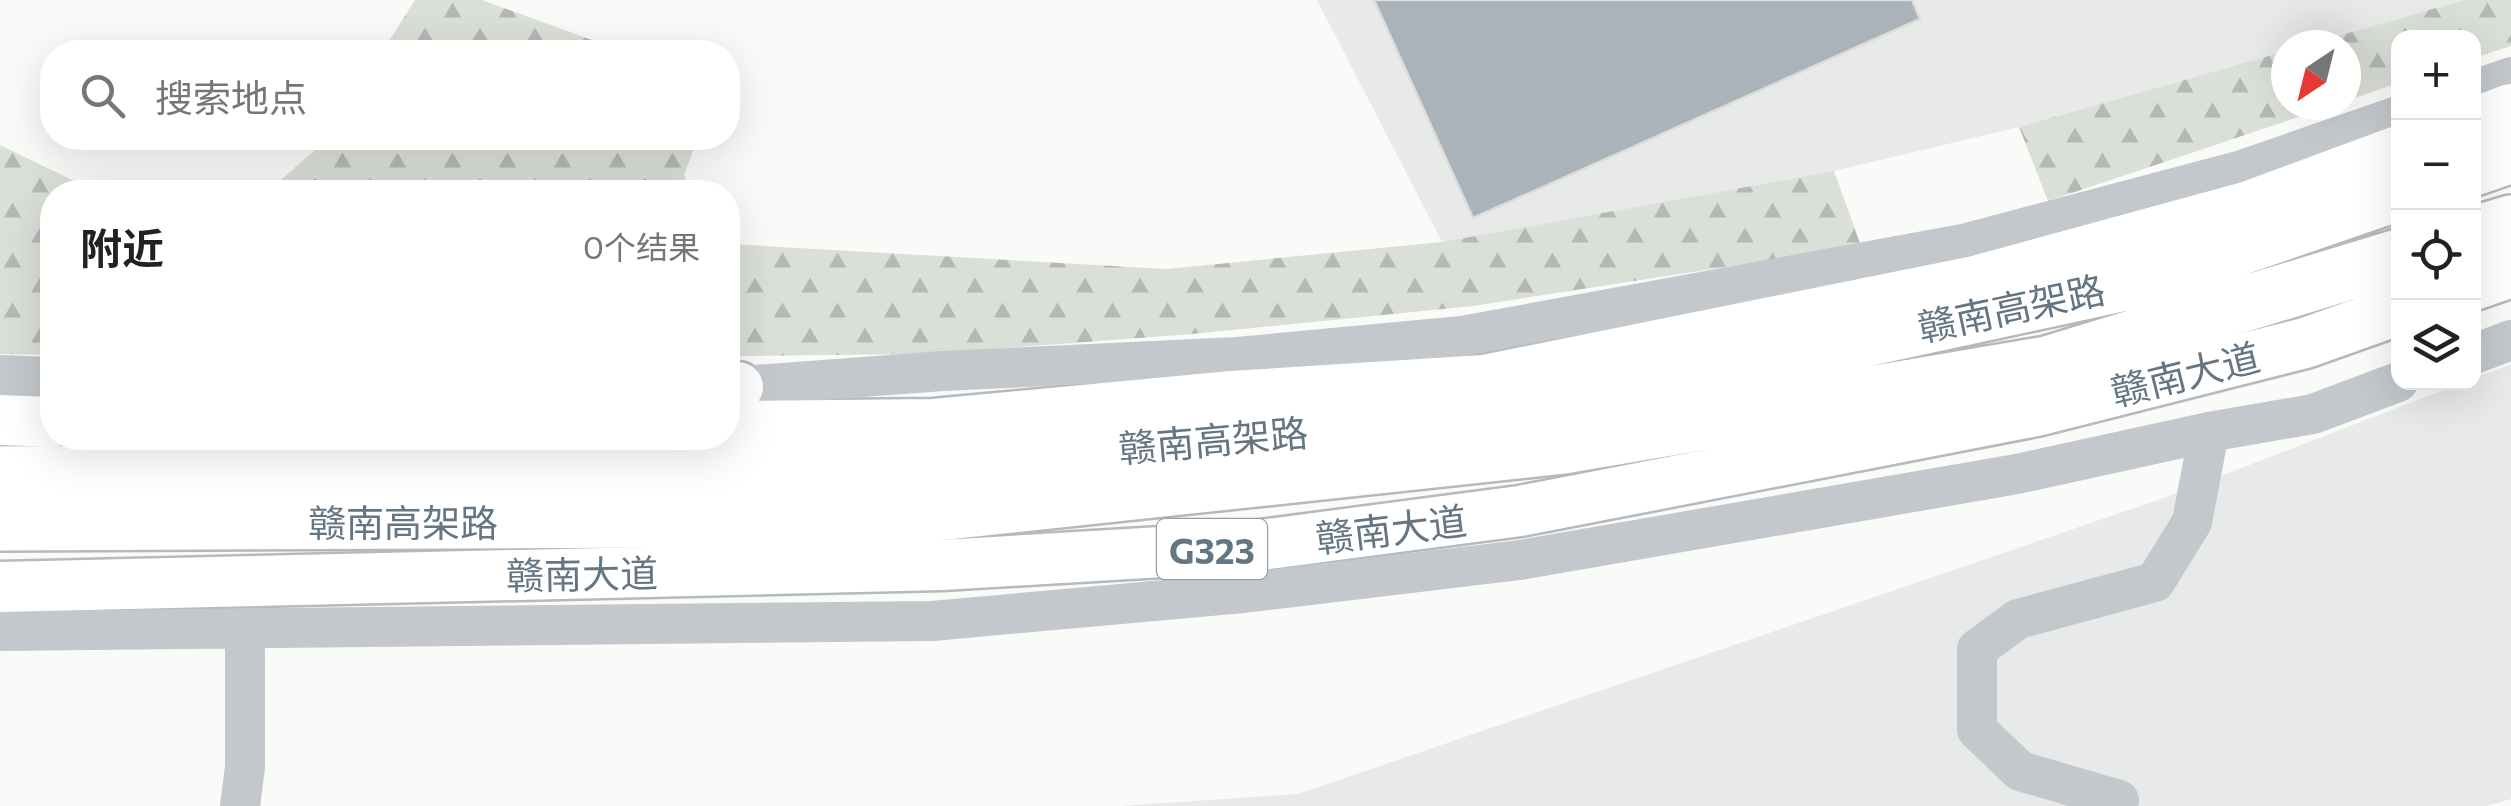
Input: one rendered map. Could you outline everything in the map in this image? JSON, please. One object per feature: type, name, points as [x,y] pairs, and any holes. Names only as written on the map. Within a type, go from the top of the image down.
[{"type":"highway","points":[[2481,166],[2511,155]]},
{"type":"highway","name":"赣南高架路","points":[[0,474],[828,470],[1113,449],[1556,406],[2156,276],[2391,195]]},
{"type":"highway","points":[[2481,232],[2511,223]]},
{"type":"highway","name":"赣南高架路","points":[[0,523],[882,519],[1564,446],[2047,364],[2391,259]]},
{"type":"main road","points":[[2481,120],[2511,109]]},
{"type":"main road","points":[[740,398],[934,424],[1232,396],[1484,380],[1976,282],[2248,206],[2391,154]]},
{"type":"main road","points":[[2481,282],[2511,272]]},
{"type":"main road","name":"赣南大道","points":[[0,586],[942,565],[1246,548],[1520,512],[2036,411],[2305,342],[2391,312]]},
{"type":"main road","points":[[0,420],[40,422]]},
{"type":"street","points":[[2481,88],[2511,78]]},
{"type":"street","points":[[740,396],[943,371],[1237,357],[1462,336],[1963,244],[2242,170],[2391,118]]},
{"type":"street","points":[[2481,351],[2511,340]]},
{"type":"street","points":[[0,375],[40,377]]},
{"type":"street","points":[[0,631],[932,621],[1244,593],[1520,560],[2016,474],[2313,414],[2391,385]]},
{"type":"street","points":[[2118,800],[2020,771],[1977,730],[1977,650],[2018,619],[2155,582],[2192,522],[2209,432]]},
{"type":"street","points":[[240,806],[245,767],[244,630]]},
{"type":"shaded area","points":[[1317,0],[2464,0],[2359,30],[2271,30],[2271,55],[2019,127],[1834,171],[1442,242]]},
{"type":"shaded area","points":[[2511,364],[2511,799],[2487,806],[1120,806],[1298,794],[2161,499],[2444,390],[2481,390],[2481,375]]},
{"type":"green space","points":[[415,0],[482,0],[592,40],[390,40]]},
{"type":"green space","points":[[2464,0],[2511,0],[2511,46],[2481,56],[2481,30],[2391,30],[2391,85],[2361,96],[2359,30]]},
{"type":"green space","points":[[2271,55],[2271,120],[2289,120],[2048,201],[2019,127]]},
{"type":"green space","points":[[0,145],[72,180],[40,180],[40,355],[0,354]]},
{"type":"green space","points":[[315,150],[693,150],[684,175],[686,180],[281,180]]},
{"type":"green space","points":[[1834,171],[1861,246],[1473,306],[1192,334],[926,354],[740,356],[740,245],[1166,269],[1442,242]]},
{"type":"building","points":[[1374,0],[1912,0],[1920,19],[1473,218]]}]
